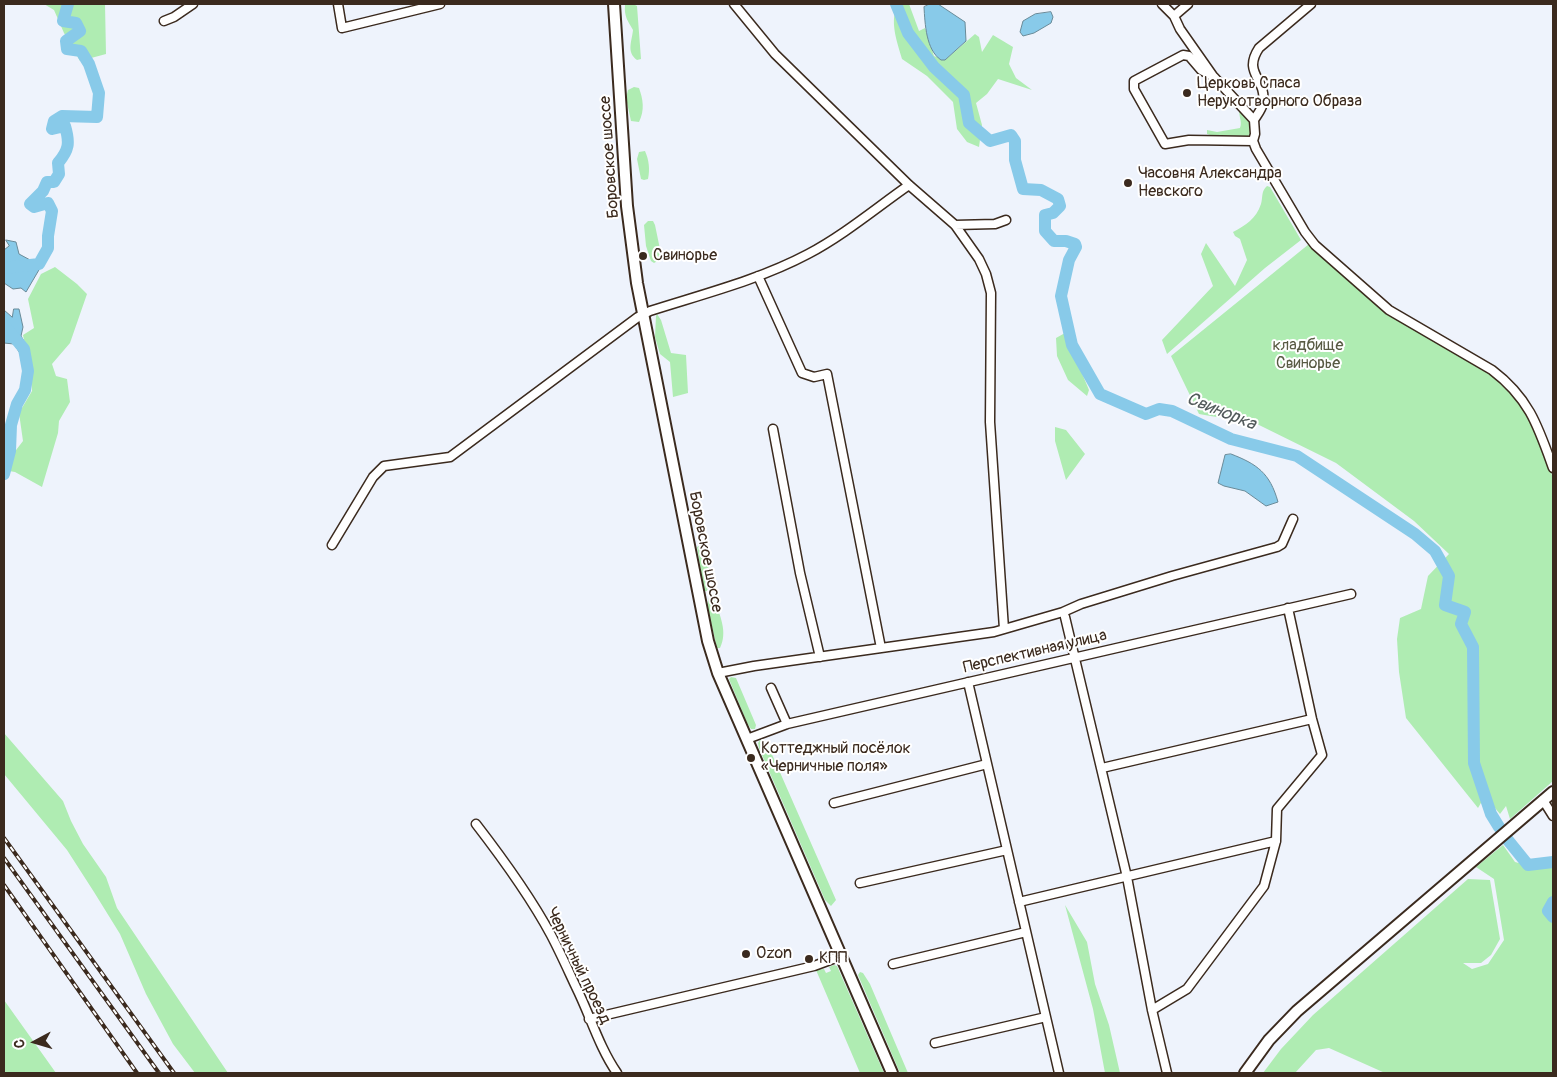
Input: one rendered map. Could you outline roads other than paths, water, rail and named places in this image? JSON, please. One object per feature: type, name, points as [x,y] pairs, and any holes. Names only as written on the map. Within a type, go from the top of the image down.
[{"type":"main road","name":"Боровское шоссе","points":[[614,4],[628,206],[643,315],[704,625],[718,673],[892,1073]]},
{"type":"main road","points":[[1245,1073],[1274,1035],[1297,1011],[1553,792]]},
{"type":"street","points":[[164,21],[174,17],[193,4]]},
{"type":"street","points":[[338,4],[342,28],[440,4]]},
{"type":"street","points":[[734,4],[775,54],[909,185],[955,225],[979,258],[986,274],[991,293],[990,422],[1004,629]]},
{"type":"street","points":[[1162,4],[1174,16],[1180,29],[1214,77],[1254,120]]},
{"type":"street","points":[[1174,16],[1188,4]]},
{"type":"street","points":[[1311,4],[1259,48],[1254,56],[1252,70],[1260,82],[1264,94],[1263,105],[1254,120],[1255,134],[1253,141],[1310,240],[1389,310],[1492,370],[1506,382],[1533,415],[1553,468]]},
{"type":"street","points":[[1214,77],[1201,70],[1189,56],[1183,55],[1138,78],[1134,81],[1134,89],[1165,144],[1188,140],[1253,141]]},
{"type":"street","points":[[332,545],[373,477],[384,466],[450,457],[638,317],[650,311],[758,276],[810,253],[909,185]]},
{"type":"street","points":[[955,225],[995,224],[1006,220]]},
{"type":"street","points":[[758,276],[802,373],[814,377],[827,374],[882,648]]},
{"type":"street","points":[[773,429],[800,573],[820,657]]},
{"type":"street","points":[[718,673],[1004,629],[1064,612],[1081,604],[1172,576],[1277,547],[1282,544],[1293,518]]},
{"type":"street","name":"Перспективная улица","points":[[747,738],[787,724],[1351,594]]},
{"type":"street","points":[[1152,1010],[1187,990],[1264,886],[1276,841],[1278,809],[1322,755],[1312,719],[1288,608]]},
{"type":"street","points":[[1065,617],[1127,877],[1152,1010],[1167,1073]]},
{"type":"street","points":[[968,682],[1059,1073]]},
{"type":"street","points":[[771,688],[787,724]]},
{"type":"street","points":[[1102,768],[1312,719]]},
{"type":"street","points":[[834,803],[987,764]]},
{"type":"street","points":[[1543,800],[1553,816]]},
{"type":"street","name":"Черничный проезд","points":[[476,824],[501,856],[550,934],[616,1073]]},
{"type":"street","points":[[1019,902],[1276,841]]},
{"type":"street","points":[[860,884],[1007,850]]},
{"type":"street","points":[[893,964],[1026,932]]},
{"type":"street","points":[[589,1019],[814,966],[841,956]]},
{"type":"street","points":[[935,1043],[1046,1017]]},
{"type":"water","points":[[930,4],[938,4],[965,22],[966,41],[945,60],[941,60],[936,56],[927,36],[924,7]]},
{"type":"water","points":[[1051,12],[1053,17],[1051,23],[1034,33],[1023,36],[1020,32],[1023,21],[1035,14]]},
{"type":"water","points":[[6,240],[16,242],[19,254],[32,261],[41,260],[43,263],[26,292],[21,288],[13,289],[4,283],[4,250],[9,246]]},
{"type":"water","points":[[14,309],[19,309],[23,327],[21,336],[25,343],[27,356],[23,358],[14,344],[4,343],[4,310],[12,317]]},
{"type":"water","points":[[1231,454],[1261,471],[1271,484],[1278,502],[1266,506],[1245,491],[1218,483],[1225,455]]},
{"type":"waterway","points":[[4,268],[39,264],[48,248],[52,211],[48,203],[34,207],[30,204],[43,191],[47,182],[54,182],[59,174],[58,163],[68,146],[65,126],[52,129],[54,121],[62,116],[97,117],[99,93],[89,64],[81,51],[67,49],[66,41],[80,31],[76,23],[63,21],[68,4]]},
{"type":"waterway","name":"Свинорка","points":[[896,4],[908,33],[934,67],[964,95],[969,123],[990,141],[1011,135],[1015,141],[1015,160],[1023,189],[1041,190],[1058,199],[1060,206],[1053,213],[1045,215],[1045,231],[1054,241],[1066,241],[1075,244],[1076,247],[1069,260],[1061,296],[1072,345],[1100,394],[1146,414],[1159,409],[1172,411],[1231,439],[1297,456],[1415,534],[1435,551],[1449,576],[1445,605],[1465,612],[1461,624],[1473,647],[1474,763],[1491,814],[1499,827]]},
{"type":"waterway","points":[[4,325],[24,349],[28,371],[25,390],[17,404],[11,425],[10,451],[4,474]]},
{"type":"waterway","name":"Свинорка","points":[[1507,839],[1528,865],[1553,862]]},
{"type":"waterway","name":"Свинорка","points":[[1553,902],[1548,911],[1553,917]]},
{"type":"railway","points":[[4,838],[174,1073]]},
{"type":"railway","points":[[4,858],[159,1073]]},
{"type":"railway","points":[[4,885],[137,1073]]},
{"type":"place","name":"Церковь Спаса Нерукотворного Образа","points":[[1187,93]]},
{"type":"place","name":"Часовня Александра Невского","points":[[1128,183]]},
{"type":"place","name":"Свинорье","points":[[643,256]]},
{"type":"place","name":"Коттеджный посёлок «Черничные поля»","points":[[751,758]]},
{"type":"place","name":"Ozon","points":[[746,954]]},
{"type":"place","name":"КПП","points":[[809,959]]},
{"type":"park label","name":"кладбище Свинорье","points":[[1308,355]]}]
